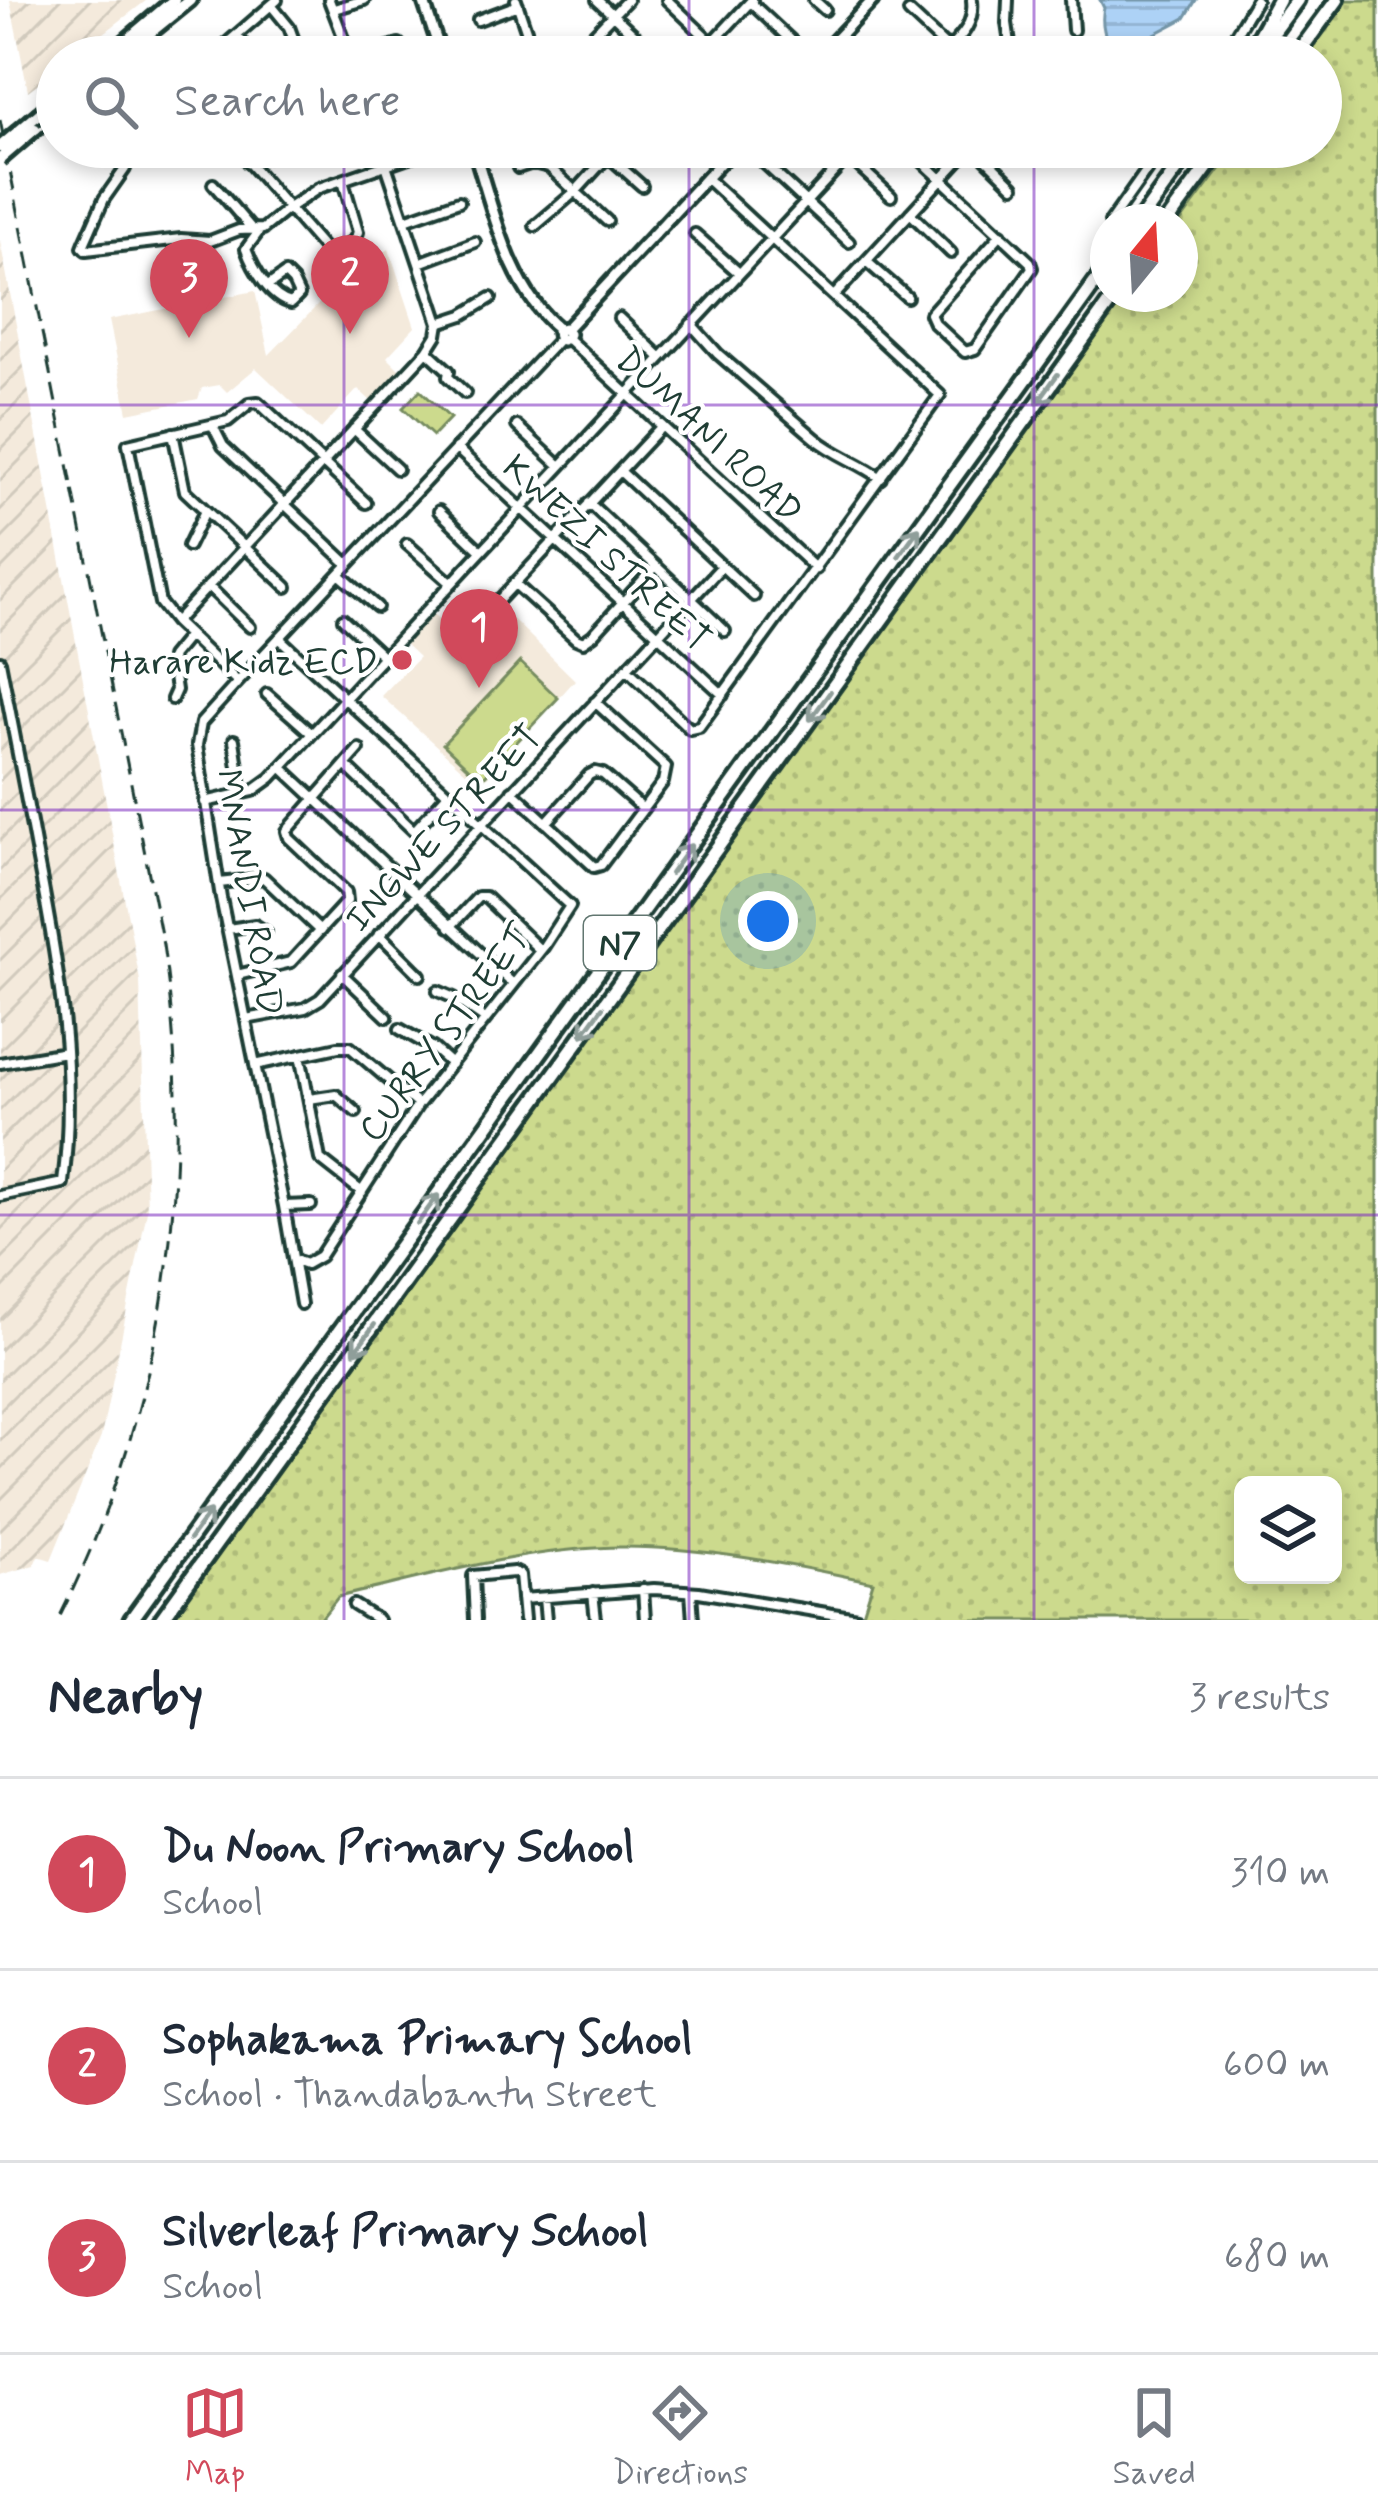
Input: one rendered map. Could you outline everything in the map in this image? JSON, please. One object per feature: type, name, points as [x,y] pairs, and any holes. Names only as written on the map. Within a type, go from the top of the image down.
[{"type":"highway","points":[[1261,36],[1279,0]]},
{"type":"highway","points":[[1268,36],[1297,0]]},
{"type":"highway","points":[[1305,36],[1328,0]]},
{"type":"highway","points":[[1308,36],[1337,0]]},
{"type":"highway","points":[[1152,204],[1178,168]]},
{"type":"highway","points":[[1181,204],[1210,168]]},
{"type":"highway","name":"N7","points":[[131,1620],[1090,290]]},
{"type":"highway","name":"N7","points":[[161,1620],[1103,312]]},
{"type":"main road","points":[[131,36],[174,0]]},
{"type":"main road","points":[[146,36],[190,0]]},
{"type":"main road","points":[[0,147],[36,117]]},
{"type":"main road","points":[[0,159],[36,127]]},
{"type":"street","points":[[345,36],[332,5],[364,0]]},
{"type":"street","points":[[423,0],[435,36]]},
{"type":"street","points":[[597,0],[636,36]]},
{"type":"street","points":[[591,36],[627,0]]},
{"type":"street","points":[[668,0],[704,36]]},
{"type":"street","points":[[814,0],[825,10]]},
{"type":"street","points":[[839,36],[873,0]]},
{"type":"street","points":[[959,36],[972,22],[972,0]]},
{"type":"street","points":[[1008,0],[1009,36]]},
{"type":"street","points":[[1071,0],[1073,30]]},
{"type":"street","points":[[1235,36],[1256,0]]},
{"type":"street","points":[[719,36],[751,1],[787,36]]},
{"type":"street","points":[[237,35],[274,2],[292,36]]},
{"type":"street","points":[[478,20],[517,3],[530,36]]},
{"type":"street","points":[[909,12],[929,36]]},
{"type":"street","points":[[253,168],[339,266]]},
{"type":"street","points":[[268,286],[246,251],[258,229],[319,188],[380,168]]},
{"type":"street","points":[[175,622],[437,335],[439,323],[387,168]]},
{"type":"street","name":"DUMANI ROAD","points":[[480,168],[515,271],[535,306],[816,568]]},
{"type":"street","points":[[549,168],[607,221]]},
{"type":"street","points":[[536,226],[597,168]]},
{"type":"street","points":[[621,168],[642,187]]},
{"type":"street","points":[[563,334],[715,168]]},
{"type":"street","points":[[769,168],[849,242]]},
{"type":"street","points":[[206,802],[262,785],[280,767],[837,168]]},
{"type":"street","points":[[861,168],[890,196]]},
{"type":"street","points":[[930,168],[1001,234],[1030,262],[1032,271],[975,349],[962,350],[930,317],[1001,234]]},
{"type":"street","points":[[834,296],[952,168]]},
{"type":"street","points":[[995,168],[1014,186]]},
{"type":"street","points":[[1123,204],[1148,168]]},
{"type":"street","points":[[125,169],[99,209],[85,250],[182,239],[208,242],[239,230],[258,229]]},
{"type":"street","points":[[627,669],[690,729],[703,724],[940,394],[706,178]]},
{"type":"street","points":[[331,256],[358,232],[343,181]]},
{"type":"street","points":[[213,184],[258,229]]},
{"type":"street","points":[[405,220],[459,201]]},
{"type":"street","points":[[910,213],[951,253]]},
{"type":"street","points":[[695,234],[739,274]]},
{"type":"street","points":[[419,263],[475,242]]},
{"type":"street","points":[[866,261],[907,297]]},
{"type":"street","points":[[439,323],[491,298]]},
{"type":"street","points":[[619,318],[660,357]]},
{"type":"street","points":[[691,324],[718,354],[830,451],[881,478]]},
{"type":"street","name":"MNANDI ROAD","points":[[301,1304],[219,883],[197,735],[238,682],[563,334]]},
{"type":"street","points":[[427,350],[465,393]]},
{"type":"street","points":[[128,444],[213,426],[254,402],[366,503]]},
{"type":"street","points":[[213,426],[223,446],[348,564]]},
{"type":"street","points":[[517,426],[560,466]]},
{"type":"street","points":[[500,598],[662,426]]},
{"type":"street","points":[[354,429],[397,469]]},
{"type":"street","points":[[280,440],[289,431]]},
{"type":"street","points":[[173,433],[182,485],[287,587]]},
{"type":"street","points":[[118,437],[128,444],[163,609],[238,682]]},
{"type":"street","name":"KWEZI STREET","points":[[456,448],[723,696]]},
{"type":"street","points":[[620,471],[754,596]]},
{"type":"street","points":[[589,503],[725,631]]},
{"type":"street","points":[[188,546],[206,511]]},
{"type":"street","points":[[439,511],[481,551]]},
{"type":"street","points":[[407,544],[451,583]]},
{"type":"street","points":[[514,583],[583,647],[655,566]]},
{"type":"street","name":"INGWE STREET","points":[[246,1019],[320,999],[722,566]]},
{"type":"street","points":[[339,574],[377,607]]},
{"type":"street","points":[[208,586],[250,627]]},
{"type":"street","points":[[549,615],[557,606]]},
{"type":"street","points":[[343,619],[383,656]]},
{"type":"street","points":[[172,699],[176,690],[171,657],[189,635]]},
{"type":"street","name":"CURRY STREET","points":[[279,638],[570,906],[541,950],[418,1105],[315,1261],[293,1260]]},
{"type":"street","points":[[0,661],[59,968],[67,1136],[64,1184],[0,1196]]},
{"type":"street","points":[[268,694],[310,733]]},
{"type":"street","points":[[512,791],[598,867],[665,778],[666,767],[595,702]]},
{"type":"street","points":[[235,740],[242,794]]},
{"type":"street","points":[[237,975],[288,963],[348,898],[287,835],[288,828],[359,749]]},
{"type":"street","points":[[345,766],[413,836],[448,794]]},
{"type":"street","points":[[280,767],[513,985]]},
{"type":"street","points":[[546,823],[595,772],[643,809]]},
{"type":"street","points":[[219,883],[264,878],[320,931]]},
{"type":"street","points":[[450,926],[478,897],[485,897],[541,950]]},
{"type":"street","points":[[228,928],[255,925],[266,932]]},
{"type":"street","points":[[379,934],[420,974]]},
{"type":"street","points":[[342,974],[387,1017]]},
{"type":"street","points":[[438,991],[485,1019]]},
{"type":"street","points":[[400,1029],[451,1064]]},
{"type":"street","points":[[256,1065],[350,1047],[418,1105]]},
{"type":"street","points":[[0,1063],[66,1052]]},
{"type":"street","points":[[300,1055],[320,1159],[362,1192]]},
{"type":"street","points":[[309,1099],[336,1095],[356,1112]]},
{"type":"street","points":[[284,1206],[311,1205]]},
{"type":"street","points":[[475,1620],[475,1574],[518,1573],[524,1620]]},
{"type":"street","points":[[643,1589],[645,1620]]},
{"type":"street","points":[[522,1599],[643,1589],[691,1591],[813,1615],[856,1618]]},
{"type":"street","points":[[691,1591],[693,1620]]},
{"type":"street","points":[[593,1593],[596,1620]]},
{"type":"street","points":[[544,1598],[546,1620]]},
{"type":"street","points":[[354,1606],[379,1620]]},
{"type":"shaded area","points":[[10,0],[147,0],[100,36],[36,36],[36,85],[28,91]]},
{"type":"shaded area","points":[[0,240],[140,981],[147,1211],[101,1437],[51,1560],[38,1556],[34,1565],[0,1575]]},
{"type":"shaded area","points":[[389,249],[415,327],[387,357],[400,370],[371,401],[358,389],[321,429],[256,368],[227,392],[220,385],[202,388],[198,399],[128,413],[109,320],[255,291],[269,355],[348,274],[369,256],[374,259]]},
{"type":"shaded area","points":[[483,590],[575,680],[480,785],[381,696],[419,657],[404,643],[432,613],[447,627]]},
{"type":"green space","points":[[1346,0],[1378,0],[1378,1620],[861,1620],[873,1582],[713,1553],[618,1547],[512,1558],[338,1597],[320,1620],[172,1620],[1114,312],[1198,312],[1198,204],[1193,204],[1220,168],[1342,168],[1342,36],[1319,36]]},
{"type":"green space","points":[[420,390],[450,418],[433,436],[403,408]]},
{"type":"green space","points":[[520,662],[558,698],[481,780],[443,744]]},
{"type":"water","points":[[1100,0],[1196,0],[1185,18],[1154,36],[1106,36]]},
{"type":"railway","points":[[0,120],[163,945],[173,1032],[173,1205],[147,1375],[124,1459],[58,1620]]},
{"type":"place","name":"Sophakama Primary School","points":[[350,334]]},
{"type":"place","name":"Silverleaf Primary School","points":[[189,338]]},
{"type":"place","name":"Harare Kidz ECD","points":[[402,660]]},
{"type":"place","name":"Du Noon Primary School","points":[[479,688]]}]
